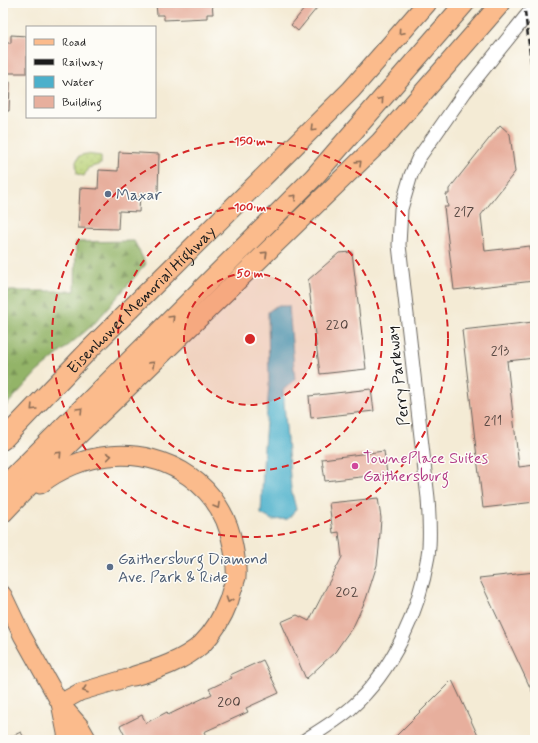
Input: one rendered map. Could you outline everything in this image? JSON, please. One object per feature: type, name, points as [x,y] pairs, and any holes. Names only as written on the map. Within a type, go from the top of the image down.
[{"type":"highway","name":"Eisenhower Memorial Highway","points":[[3,440],[90,349],[351,90],[427,3]]},
{"type":"highway","points":[[3,487],[314,177],[465,3]]},
{"type":"highway","points":[[3,514],[65,448],[382,141],[501,3]]},
{"type":"highway","points":[[3,514],[46,479],[70,466],[89,459],[117,455],[145,456],[162,461],[192,477],[213,499],[228,526],[236,562],[236,576],[225,611],[214,629],[202,644],[164,667],[134,676]]},
{"type":"main road","points":[[3,594],[22,635],[60,703],[80,726],[88,740]]},
{"type":"main road","points":[[60,703],[80,692],[134,676]]},
{"type":"main road","points":[[60,703],[66,734],[70,740]]},
{"type":"street","name":"Perry Parkway","points":[[305,740],[328,726],[351,708],[367,692],[394,656],[417,605],[428,555],[430,532],[428,498],[399,244],[401,209],[411,175],[418,159],[465,92],[535,5]]},
{"type":"green space","points":[[86,154],[101,156],[101,164],[88,168],[84,176],[77,174],[76,162],[79,156]]},
{"type":"green space","points":[[134,241],[146,264],[94,324],[37,372],[3,409],[3,286],[4,291],[75,291],[76,242]]},
{"type":"water","points":[[276,306],[289,306],[295,380],[283,390],[291,489],[296,509],[288,519],[272,520],[261,514],[269,386],[268,312]]},
{"type":"building","points":[[156,3],[212,3],[213,14],[207,14],[207,18],[164,20],[164,15],[157,15]]},
{"type":"building","points":[[309,3],[321,3],[298,31],[291,25]]},
{"type":"building","points":[[11,35],[26,36],[26,73],[9,73],[3,68],[3,43],[11,43]]},
{"type":"building","points":[[3,82],[10,82],[9,111],[3,111]]},
{"type":"building","points":[[500,125],[510,134],[515,172],[481,215],[485,251],[530,246],[534,281],[454,290],[444,207],[448,207],[446,194],[449,194],[449,189]]},
{"type":"building","points":[[119,152],[159,154],[158,193],[140,193],[139,212],[119,211],[118,229],[78,228],[80,188],[98,189],[99,170],[118,171]]},
{"type":"building","points":[[352,252],[366,369],[320,374],[308,280],[339,253]]},
{"type":"building","points":[[533,322],[535,358],[507,361],[519,467],[535,465],[535,502],[483,508],[462,330]]},
{"type":"building","points":[[371,389],[374,411],[311,418],[309,396]]},
{"type":"building","name":"TownePlace Suites Gaithersburg","points":[[384,451],[387,474],[325,481],[322,459]]},
{"type":"building","points":[[378,498],[381,518],[377,565],[366,599],[354,625],[335,652],[306,679],[281,622],[297,615],[309,621],[342,557],[339,532],[333,533],[329,503]]},
{"type":"building","points":[[535,572],[535,698],[479,578]]},
{"type":"building","points":[[263,660],[279,693],[246,708],[248,712],[204,732],[206,736],[197,740],[127,740],[120,726],[142,715],[146,723],[167,712],[168,715],[212,694],[209,689],[232,678],[230,675]]},
{"type":"building","points":[[452,680],[480,740],[392,740]]},
{"type":"building","points":[[21,732],[25,740],[3,740]]},
{"type":"railway","points":[[524,3],[535,95]]},
{"type":"railway","points":[[533,23],[535,43]]},
{"type":"place","name":"Maxar","points":[[108,194]]},
{"type":"place","name":"TownePlace Suites Gaithersburg","points":[[355,466]]},
{"type":"place","name":"Gaithersburg Diamond Ave. Park & Ride","points":[[110,567]]}]
